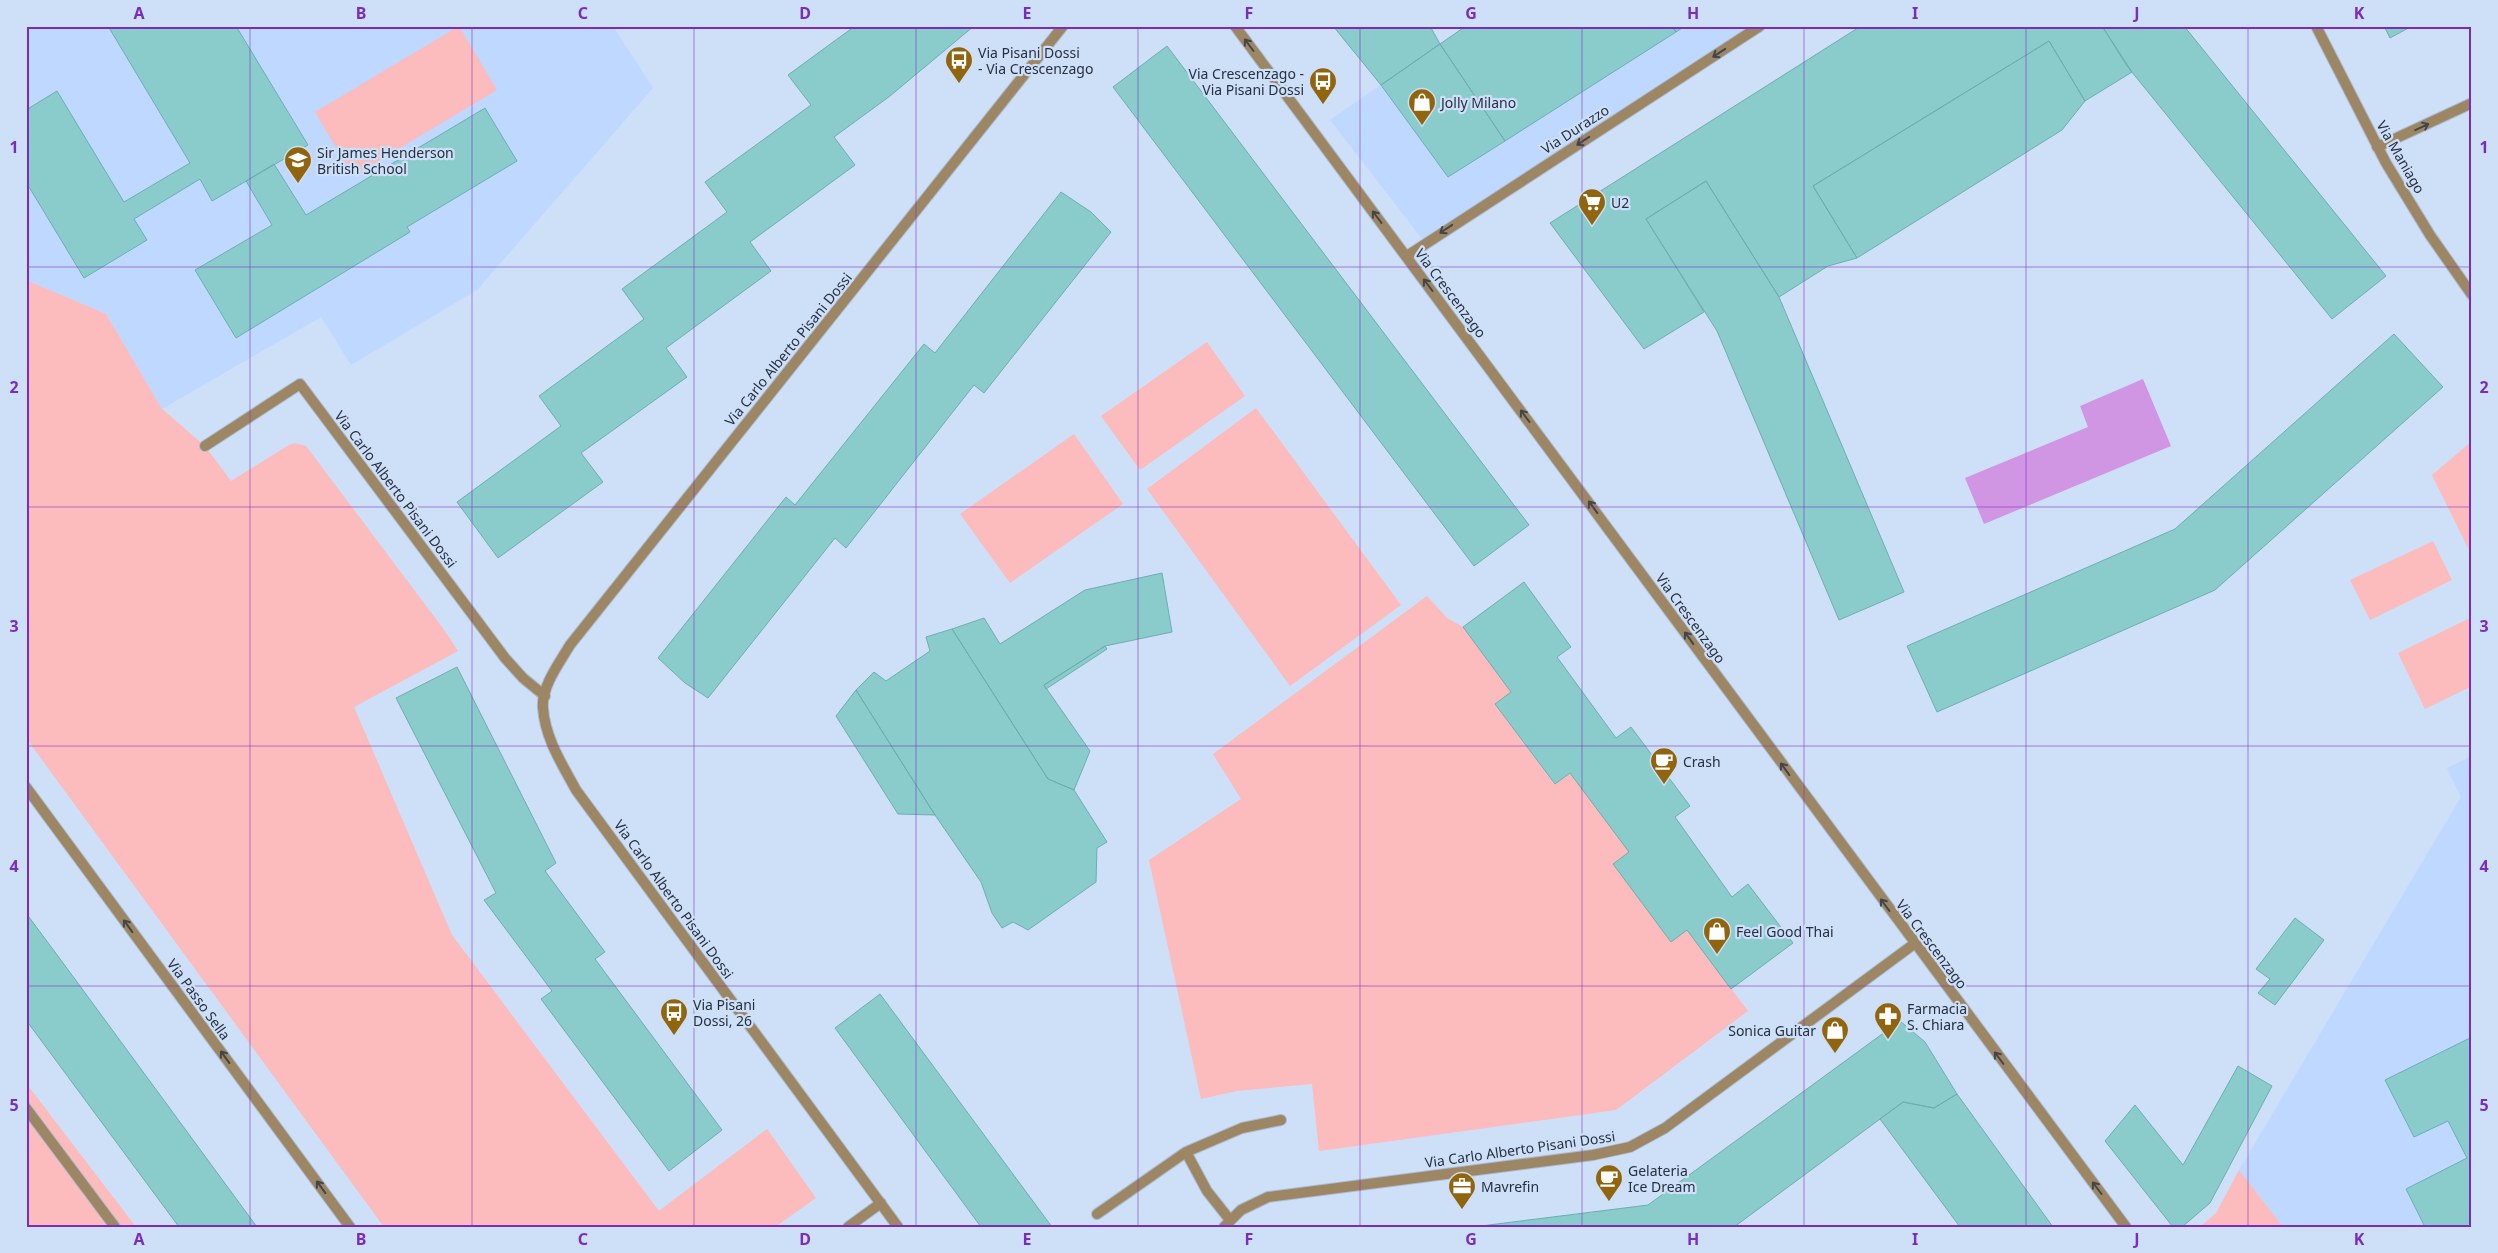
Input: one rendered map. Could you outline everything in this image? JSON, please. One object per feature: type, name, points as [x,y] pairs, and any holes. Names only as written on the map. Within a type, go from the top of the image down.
[{"type":"street","name":"Via Carlo Alberto Pisani Dossi","points":[[898,1227],[576,790],[551,745],[542,708],[551,678],[570,645],[1063,26]]},
{"type":"street","name":"Via Crescenzago","points":[[1235,26],[1407,256],[1914,944],[2126,1227]]},
{"type":"street","name":"Via Durazzo","points":[[1407,256],[1760,26]]},
{"type":"street","name":"Via Maniago","points":[[2316,26],[2377,147],[2430,235],[2472,295]]},
{"type":"street","points":[[2377,147],[2472,103]]},
{"type":"street","name":"Via Carlo Alberto Pisani Dossi","points":[[205,446],[300,384],[504,658],[523,678],[545,696]]},
{"type":"street","name":"Via Passo Sella","points":[[26,787],[350,1227]]},
{"type":"street","name":"Via Carlo Alberto Pisani Dossi","points":[[1227,1224],[1241,1210],[1268,1198],[1593,1155],[1630,1147],[1666,1128],[1914,944]]},
{"type":"street","points":[[26,1108],[115,1227]]},
{"type":"street","points":[[1097,1214],[1186,1152],[1242,1128],[1281,1120]]},
{"type":"street","points":[[1186,1152],[1227,1224]]},
{"type":"street","points":[[848,1227],[881,1203]]},
{"type":"shaded area","name":"Sir James Henderson British School","points":[[26,26],[613,26],[653,88],[477,290],[351,365],[321,317],[162,409],[106,314],[26,280]]},
{"type":"shaded area","points":[[459,26],[497,90],[353,176],[315,112]]},
{"type":"shaded area","points":[[1466,26],[1751,26],[1423,240],[1330,120]]},
{"type":"shaded area","points":[[26,280],[106,314],[162,409],[205,446],[231,481],[289,445],[295,443],[306,446],[445,631],[458,651],[354,707],[452,935],[659,1211],[767,1129],[816,1198],[775,1227],[384,1227],[26,738]]},
{"type":"shaded area","points":[[1207,342],[1245,396],[1140,470],[1101,416]]},
{"type":"shaded area","points":[[2143,379],[2171,446],[1984,524],[1965,478],[2088,427],[2080,406]]},
{"type":"shaded area","points":[[1256,408],[1401,605],[1290,686],[1147,489]]},
{"type":"shaded area","points":[[1074,434],[1123,504],[1010,583],[960,514]]},
{"type":"shaded area","points":[[2472,441],[2472,556],[2432,475]]},
{"type":"shaded area","points":[[2433,541],[2452,580],[2370,620],[2350,580]]},
{"type":"shaded area","points":[[1427,596],[1447,618],[1463,627],[1511,692],[1495,704],[1554,784],[1570,773],[1629,852],[1613,864],[1671,942],[1687,930],[1748,1011],[1616,1110],[1319,1151],[1312,1084],[1236,1091],[1201,1099],[1149,860],[1241,799],[1213,754]]},
{"type":"shaded area","points":[[2472,617],[2472,686],[2425,709],[2398,653]]},
{"type":"shaded area","points":[[2472,756],[2472,1227],[2283,1227],[2239,1170],[2461,797],[2447,768]]},
{"type":"shaded area","points":[[26,1083],[136,1227],[26,1227]]},
{"type":"shaded area","points":[[2239,1170],[2283,1227],[2200,1227],[2216,1213]]},
{"type":"building","points":[[108,26],[236,26],[308,145],[212,201],[200,179],[134,219],[147,240],[84,278],[26,182],[26,110],[57,91],[124,202],[190,163]]},
{"type":"building","points":[[855,26],[974,26],[890,96],[834,137],[855,165],[750,242],[771,271],[666,348],[687,377],[581,453],[603,482],[498,558],[457,502],[561,426],[539,396],[644,319],[622,289],[727,212],[705,182],[811,105],[788,75]]},
{"type":"building","points":[[1333,26],[1430,26],[1440,44],[1381,85]]},
{"type":"building","points":[[1466,26],[1672,26],[1676,32],[1505,141],[1440,44]]},
{"type":"building","points":[[1672,26],[1685,26],[1676,32]]},
{"type":"building","points":[[1861,26],[2102,26],[2132,72],[2085,101],[2049,41],[1813,186],[1857,258],[1828,266],[1779,297],[1706,181],[1646,219],[1704,312],[1644,349],[1550,223]]},
{"type":"building","points":[[2102,26],[2184,26],[2386,276],[2332,319],[2127,66]]},
{"type":"building","points":[[2384,26],[2412,26],[2390,38]]},
{"type":"building","points":[[2049,41],[2085,101],[2062,130],[1857,258],[1813,186]]},
{"type":"building","points":[[1440,44],[1505,141],[1448,177],[1381,85]]},
{"type":"building","points":[[1167,46],[1529,525],[1474,566],[1113,87]]},
{"type":"building","points":[[485,108],[517,161],[407,227],[410,232],[236,338],[195,270],[272,225],[246,181],[274,164],[306,215]]},
{"type":"building","points":[[1706,181],[1779,297],[1904,592],[1839,620],[1717,331],[1646,219]]},
{"type":"building","points":[[1061,192],[1091,212],[1111,232],[984,393],[974,385],[846,548],[835,538],[708,698],[685,683],[658,658],[786,497],[795,505],[924,344],[935,353]]},
{"type":"building","points":[[2394,334],[2443,387],[2215,590],[1937,712],[1907,646],[2175,529]]},
{"type":"building","points":[[1162,573],[1172,632],[1105,646],[1044,685],[1090,751],[1074,790],[1048,779],[952,629],[984,618],[1000,644],[1085,590]]},
{"type":"building","points":[[1524,582],[1571,647],[1557,657],[1616,738],[1631,727],[1690,806],[1675,817],[1732,897],[1748,884],[1793,943],[1731,989],[1687,930],[1671,942],[1613,864],[1629,852],[1570,773],[1555,784],[1495,704],[1511,692],[1463,627]]},
{"type":"building","points":[[952,629],[1048,779],[1074,790],[1107,842],[1097,848],[1096,882],[1028,930],[1013,922],[1002,928],[992,913],[981,882],[935,815],[856,690],[874,672],[886,681],[930,651],[926,637]]},
{"type":"building","points":[[1105,646],[1107,649],[1046,689],[1044,685]]},
{"type":"building","points":[[457,667],[556,863],[545,871],[605,952],[595,959],[722,1130],[669,1171],[541,999],[552,991],[484,900],[496,893],[396,698]]},
{"type":"building","points":[[856,690],[935,815],[898,814],[836,716]]},
{"type":"building","points":[[26,913],[257,1227],[179,1227],[26,1020]]},
{"type":"building","points":[[2295,918],[2324,940],[2275,1005],[2258,993],[2270,979],[2256,969]]},
{"type":"building","points":[[880,994],[1052,1227],[981,1227],[835,1028]]},
{"type":"building","points":[[1900,1021],[1925,1042],[1957,1094],[1934,1108],[1903,1102],[1734,1227],[1473,1227],[1648,1205]]},
{"type":"building","points":[[2472,1037],[2472,1227],[2425,1227],[2406,1189],[2467,1158],[2448,1121],[2414,1137],[2385,1080]]},
{"type":"building","points":[[2238,1066],[2272,1086],[2210,1203],[2182,1227],[2173,1227],[2105,1141],[2135,1105],[2183,1165]]},
{"type":"building","points":[[1957,1094],[2053,1227],[1960,1227],[1880,1119],[1903,1102],[1934,1108]]},
{"type":"place","name":"Via Pisani Dossi - Via Crescenzago","points":[[959,84]]},
{"type":"place","name":"Via Crescenzago - Via Pisani Dossi","points":[[1323,105]]},
{"type":"place","name":"Jolly Milano","points":[[1422,126]]},
{"type":"place","name":"Sir James Henderson British School","points":[[298,184]]},
{"type":"place","name":"U2","points":[[1592,226]]},
{"type":"place","name":"Crash","points":[[1664,785]]},
{"type":"place","name":"Feel Good Thai","points":[[1717,955]]},
{"type":"place","name":"Via Pisani Dossi, 26","points":[[674,1036]]},
{"type":"place","name":"Farmacia S. Chiara","points":[[1888,1040]]},
{"type":"place","name":"Sonica Guitar","points":[[1835,1054]]},
{"type":"place","name":"Gelateria Ice Dream","points":[[1609,1202]]},
{"type":"place","name":"Mavrefin","points":[[1462,1210]]}]
